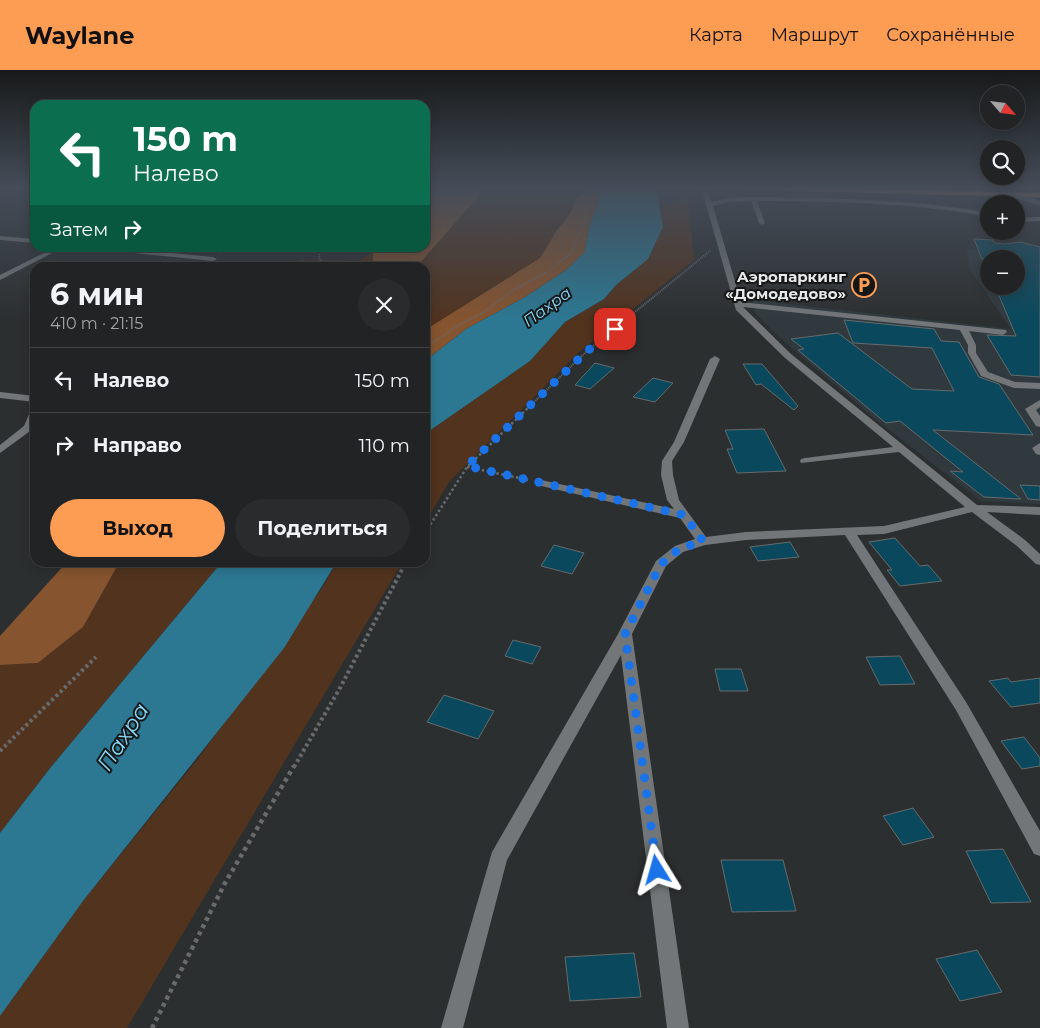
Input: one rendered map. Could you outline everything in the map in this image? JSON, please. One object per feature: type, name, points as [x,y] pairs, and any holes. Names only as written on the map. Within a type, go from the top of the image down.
[{"type":"street","points":[[716,232],[739,308],[788,356],[901,450],[1040,561]]},
{"type":"street","points":[[0,238],[30,241]]},
{"type":"street","points":[[31,262],[50,252]]},
{"type":"street","points":[[132,252],[202,262]]},
{"type":"street","points":[[0,278],[30,262]]},
{"type":"street","points":[[738,304],[1003,332]]},
{"type":"street","points":[[963,328],[972,345],[972,353],[984,374],[1014,385],[1040,386]]},
{"type":"street","points":[[703,541],[673,500],[667,475],[667,461],[679,442],[715,359]]},
{"type":"street","points":[[0,395],[30,399]]},
{"type":"street","points":[[1040,403],[1030,409],[1040,424]]},
{"type":"street","points":[[0,450],[30,424]]},
{"type":"street","points":[[1040,446],[1037,448],[1040,452]]},
{"type":"street","points":[[805,461],[901,450]]},
{"type":"street","points":[[541,483],[684,515]]},
{"type":"street","points":[[452,1028],[498,858],[625,634],[661,564],[679,549],[703,541],[746,536],[884,530],[974,508],[1040,511]]},
{"type":"street","points":[[848,532],[961,706],[1040,848]]},
{"type":"street","points":[[625,634],[678,1028]]},
{"type":"path","points":[[430,344],[460,324],[484,312],[512,291],[549,271],[572,252],[580,232]]},
{"type":"path","points":[[430,525],[467,466],[586,352],[719,243]]},
{"type":"path","points":[[467,466],[541,483]]},
{"type":"path","points":[[152,1028],[225,882],[340,688],[403,567]]},
{"type":"path","points":[[0,751],[96,656]]},
{"type":"shaded area","points":[[430,232],[447,232],[430,251]]},
{"type":"shaded area","points":[[447,232],[556,232],[540,258],[430,327],[430,262],[421,262]]},
{"type":"shaded area","points":[[556,232],[588,232],[585,252],[566,270],[525,297],[466,329],[430,357],[430,327],[540,258]]},
{"type":"shaded area","points":[[661,232],[691,232],[694,260],[578,353],[449,482],[430,514],[430,431],[530,361],[565,322],[604,299],[616,285],[648,259]]},
{"type":"shaded area","points":[[967,249],[980,250],[980,284],[970,270]]},
{"type":"shaded area","points":[[373,252],[373,262],[300,262],[301,260],[359,261]]},
{"type":"shaded area","points":[[373,252],[430,252],[421,262],[373,262]]},
{"type":"shaded area","points":[[1025,254],[1040,255],[1040,504],[981,501],[880,423],[780,338],[756,314],[752,300],[1011,329],[987,295],[1025,295]]},
{"type":"shaded area","points":[[62,567],[117,567],[83,627],[38,663],[0,665],[0,636]]},
{"type":"shaded area","points":[[117,567],[218,567],[51,767],[0,833],[0,665],[38,663],[83,627]]},
{"type":"shaded area","points":[[334,567],[400,567],[127,1028],[0,1028],[0,1016],[83,901],[197,760],[322,588]]},
{"type":"water","name":"Пахра","points":[[588,232],[661,232],[648,259],[616,285],[604,299],[565,322],[530,361],[430,431],[430,357],[466,329],[525,297],[566,270],[585,252]]},
{"type":"water","name":"Пахра","points":[[218,567],[334,567],[284,648],[83,901],[0,1016],[0,833],[51,767]]},
{"type":"building","points":[[974,239],[993,240],[994,243],[1004,244],[1020,242],[1040,247],[1040,377],[1011,375],[987,335],[1016,336],[999,295],[1025,295],[1025,250],[980,250],[980,254]]},
{"type":"building","points":[[844,320],[934,329],[941,341],[959,342],[979,377],[999,384],[1033,435],[933,430],[1021,499],[984,497],[950,471],[963,472],[900,421],[886,423],[798,350],[804,349],[791,339],[838,333],[912,389],[954,391],[932,348],[853,343]]},
{"type":"building","points":[[595,363],[614,368],[590,389],[575,385]]},
{"type":"building","points":[[743,364],[762,364],[798,406],[794,410],[761,384],[756,385]]},
{"type":"building","points":[[653,378],[673,383],[655,402],[633,397]]},
{"type":"building","points":[[764,429],[786,471],[737,473],[727,449],[733,449],[725,430]]},
{"type":"building","points":[[1020,485],[1040,486],[1040,500],[1028,499]]},
{"type":"building","points":[[895,538],[920,566],[928,565],[942,581],[900,586],[887,570],[892,570],[869,542]]},
{"type":"building","points":[[790,542],[799,557],[758,561],[750,547]]},
{"type":"building","points":[[554,545],[584,553],[572,574],[541,566]]},
{"type":"building","points":[[513,640],[541,647],[532,664],[505,656]]},
{"type":"building","points":[[900,656],[915,684],[880,685],[866,657]]},
{"type":"building","points":[[715,669],[741,669],[748,691],[720,691]]},
{"type":"building","points":[[1008,678],[1011,682],[1040,678],[1040,703],[1011,707],[989,681]]},
{"type":"building","points":[[444,695],[494,711],[478,739],[427,722]]},
{"type":"building","points":[[1024,737],[1040,758],[1040,766],[1022,769],[1001,741]]},
{"type":"building","points":[[913,808],[934,837],[903,845],[883,816]]},
{"type":"building","points":[[1003,849],[1031,902],[991,903],[966,851]]},
{"type":"building","points":[[721,860],[783,860],[796,911],[732,912]]},
{"type":"building","points":[[977,950],[1002,992],[960,1001],[936,959]]},
{"type":"building","points":[[634,953],[641,997],[570,1001],[565,957]]},
{"type":"place","name":"Аэропаркинг «Домодедово»","points":[[864,285]]},
{"type":"route","points":[[615,329],[586,352],[467,466],[684,515],[703,541],[679,549],[661,564],[625,634],[657,870]]}]
